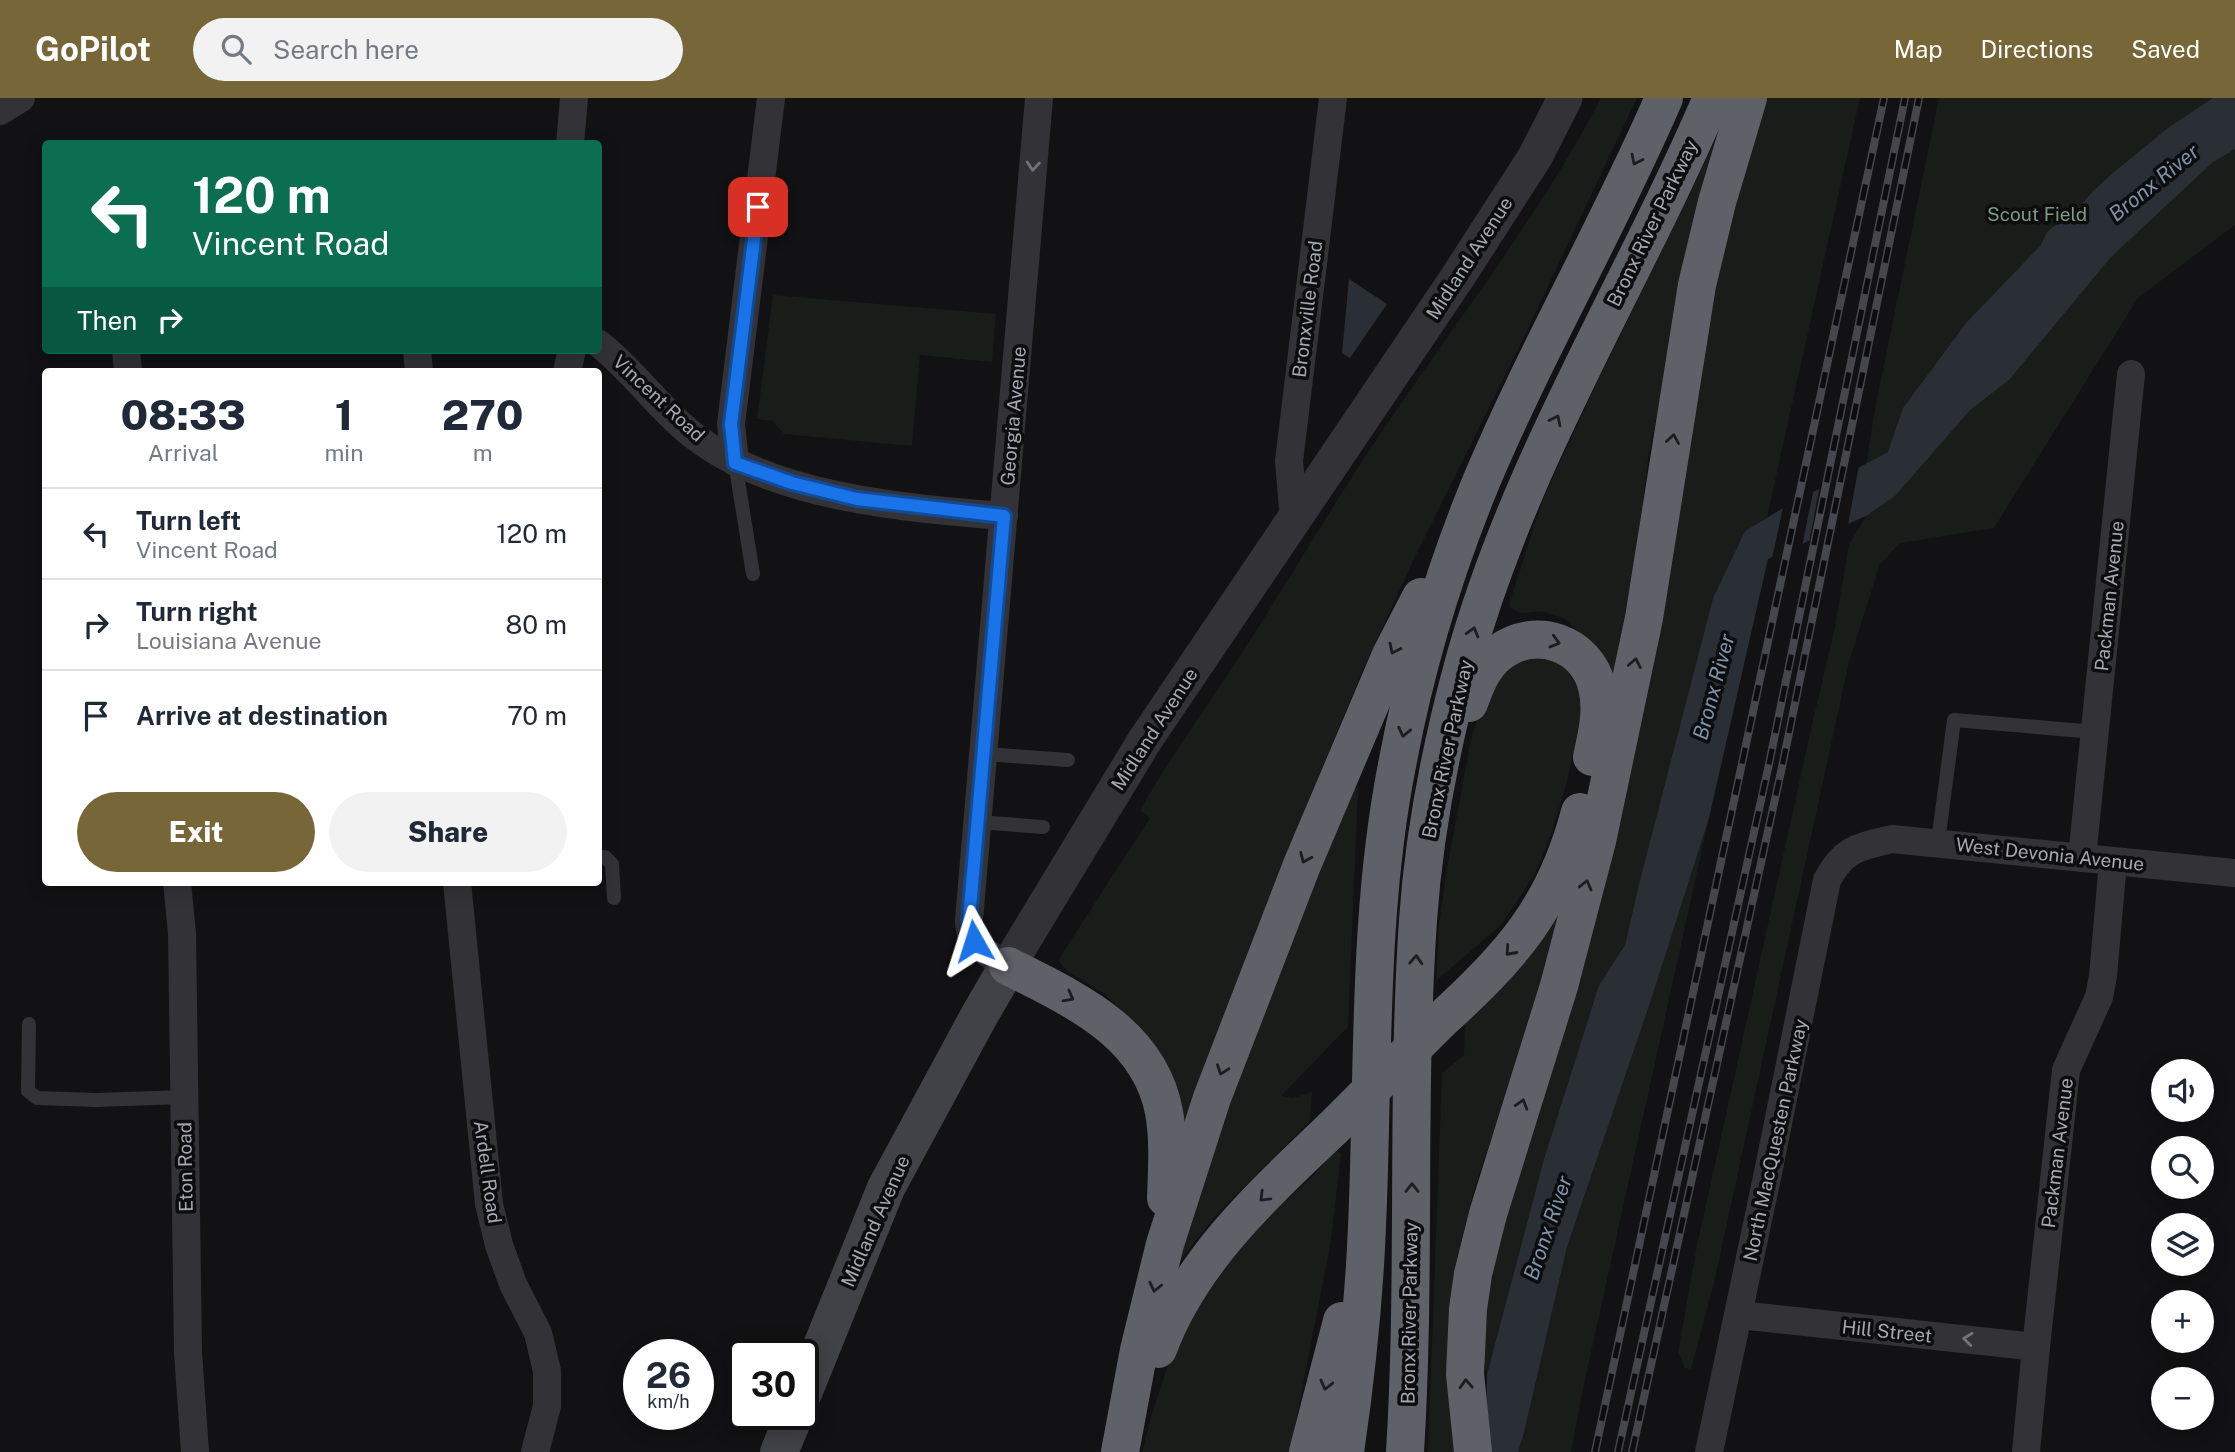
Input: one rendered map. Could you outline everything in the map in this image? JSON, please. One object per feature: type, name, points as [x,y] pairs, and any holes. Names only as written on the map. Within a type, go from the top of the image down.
[{"type":"highway","points":[[1120,1452],[1139,1350],[1165,1244],[1212,1098],[1287,900],[1391,655],[1482,480],[1664,98]]},
{"type":"highway","name":"Bronx River Parkway","points":[[1405,1452],[1410,1331],[1416,962],[1422,878],[1434,793],[1450,718],[1487,586],[1514,515],[1552,427],[1712,98]]},
{"type":"highway","points":[[1473,1452],[1467,1403],[1466,1340],[1472,1286],[1485,1228],[1559,986],[1603,817],[1644,618],[1697,285],[1717,202],[1748,98]]},
{"type":"highway","points":[[1345,1452],[1359,1348],[1367,1224],[1375,935],[1384,842],[1406,719],[1427,635],[1482,480]]},
{"type":"highway","points":[[1127,1452],[1159,1345],[1189,1285],[1211,1254],[1238,1223],[1506,956],[1529,928],[1546,900],[1565,860],[1584,795],[1599,719],[1597,687],[1590,667],[1568,647],[1549,640],[1518,642],[1501,651],[1486,666],[1476,686],[1434,793]]},
{"type":"highway","points":[[1009,965],[1106,1020],[1133,1047],[1146,1065],[1159,1093],[1167,1132],[1165,1244]]},
{"type":"highway","points":[[1308,1452],[1367,1224]]},
{"type":"main road","name":"Midland Avenue","points":[[819,1353],[886,1188],[1009,965]]},
{"type":"main road","points":[[779,1452],[788,1430]]},
{"type":"street","points":[[0,111],[21,98]]},
{"type":"street","points":[[570,140],[573,98]]},
{"type":"street","points":[[735,463],[731,424],[771,98]]},
{"type":"street","name":"Georgia Avenue","points":[[1009,965],[978,946],[970,931],[1039,98]]},
{"type":"street","name":"Bronxville Road","points":[[1294,520],[1289,461],[1333,98]]},
{"type":"street","name":"Midland Avenue","points":[[1009,965],[1145,740],[1457,278],[1535,157],[1565,98]]},
{"type":"street","name":"Vincent Road","points":[[602,346],[629,369],[694,435],[735,463],[792,483],[857,499],[1004,516]]},
{"type":"street","name":"Packman Avenue","points":[[2082,858],[2131,374]]},
{"type":"street","name":"West Devonia Avenue","points":[[1866,845],[1892,839],[1938,842],[2235,873]]},
{"type":"street","name":"North MacQuesten Parkway","points":[[1709,1452],[1827,880],[1836,862],[1866,845]]},
{"type":"street","name":"Packman Avenue","points":[[2026,1452],[2066,1070],[2099,997],[2113,862]]},
{"type":"street","name":"Eton Road","points":[[177,886],[182,933],[188,1352],[195,1452]]},
{"type":"street","name":"Ardell Road","points":[[457,886],[489,1204],[499,1245],[513,1284],[538,1333],[547,1371],[547,1406],[535,1452]]},
{"type":"street","name":"Hill Street","points":[[1739,1315],[2036,1347]]},
{"type":"lane","points":[[735,463],[753,574]]},
{"type":"lane","points":[[1938,842],[1954,720],[2095,732]]},
{"type":"lane","points":[[985,754],[1068,760]]},
{"type":"lane","points":[[978,822],[1043,827]]},
{"type":"lane","points":[[602,857],[612,864],[614,898]]},
{"type":"lane","points":[[29,1024],[28,1091],[37,1098],[96,1100],[184,1097]]},
{"type":"green space","points":[[1601,98],[1637,98],[1365,665],[1309,800],[1182,1152],[1142,1032],[1105,994],[1068,972],[1058,960],[1150,818],[1140,810],[1164,770],[1377,439],[1550,186]]},
{"type":"green space","points":[[1734,98],[1664,380],[1649,453],[1634,566],[1612,685],[1591,642],[1564,619],[1542,611],[1520,613],[1510,607],[1510,601],[1543,499]]},
{"type":"green space","points":[[1767,98],[1860,98],[1767,517],[1745,531],[1713,598],[1625,945],[1599,985],[1544,1159],[1487,1374],[1482,1352],[1484,1309],[1722,246]]},
{"type":"green space","name":"Scout Field","points":[[1939,98],[2235,98],[2235,225],[2138,298],[1994,528],[1900,543],[1880,564],[1849,662],[1714,1283],[1691,1369],[1685,1368],[1678,1352],[1698,1240],[1834,632],[1849,544],[1867,515],[1872,462],[1866,465],[1875,408]]},
{"type":"green space","points":[[773,295],[996,314],[992,362],[920,355],[912,446],[784,434],[773,421],[757,419]]},
{"type":"green space","points":[[1554,657],[1580,684],[1583,708],[1565,790],[1551,834],[1535,874],[1502,924],[1436,981],[1439,924],[1446,874],[1471,739],[1487,687],[1516,658]]},
{"type":"green space","points":[[1348,785],[1358,788],[1348,1027],[1281,1096],[1293,1098],[1312,1092],[1310,1121],[1216,1215],[1169,1275],[1209,1146]]},
{"type":"green space","points":[[1709,818],[1571,1452],[1518,1452],[1567,1247],[1651,1000]]},
{"type":"green space","points":[[1566,887],[1538,996],[1473,1194],[1455,1268],[1456,1452],[1428,1452],[1442,1073],[1464,1055],[1465,1011]]},
{"type":"green space","points":[[1334,1151],[1341,1153],[1331,1241],[1290,1452],[1142,1452],[1169,1361],[1207,1282],[1265,1219],[1312,1177]]},
{"type":"water","name":"Bronx River","points":[[2213,98],[2235,98],[2235,149],[2213,162],[2111,257],[2009,380],[1970,410],[1895,496],[1866,516],[1768,559],[1709,818],[1651,1000],[1567,1247],[1518,1452],[1477,1452],[1486,1425],[1487,1374],[1544,1159],[1599,985],[1625,945],[1713,598],[1745,531],[1888,452],[1903,408],[1967,322],[2041,245],[2047,232],[2076,211],[2114,172],[2168,128]]},
{"type":"water","points":[[1349,279],[1387,304],[1350,358],[1342,353]]},
{"type":"pier","points":[[1859,465],[1848,525],[1809,543],[1820,485]]},
{"type":"pier","points":[[1814,488],[1802,546],[1772,559],[1784,503]]},
{"type":"railway","points":[[1595,1452],[1884,98]]},
{"type":"railway","points":[[1618,1452],[1769,764],[1905,98]]},
{"type":"railway","points":[[1632,1452],[1782,767],[1919,98]]},
{"type":"route","points":[[758,207],[731,424],[735,463],[792,483],[857,499],[1004,516],[969,920],[974,941]]}]
